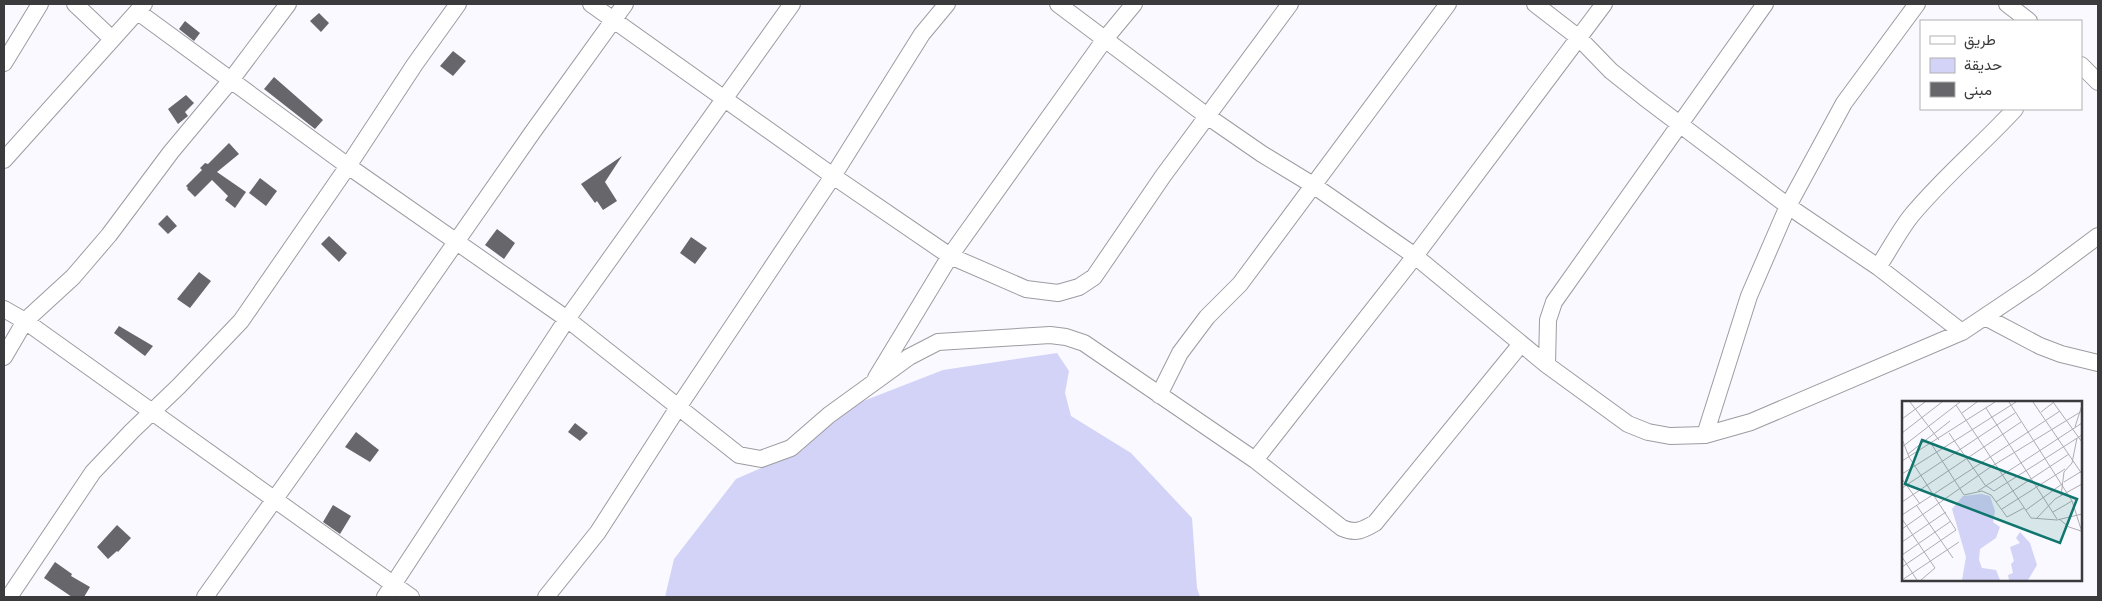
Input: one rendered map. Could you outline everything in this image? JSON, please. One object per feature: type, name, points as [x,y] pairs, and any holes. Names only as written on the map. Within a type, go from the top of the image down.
[{"type":"street","points":[[4,63],[40,4]]},
{"type":"street","points":[[75,4],[111,38]]},
{"type":"street","points":[[4,357],[25,322],[73,277],[109,235],[171,152],[231,80],[288,4]]},
{"type":"street","points":[[9,597],[93,472],[179,386],[240,321],[458,4]]},
{"type":"street","points":[[591,4],[833,176],[950,256],[1026,289],[1058,293],[1079,287],[1094,277],[1207,116],[1290,4]]},
{"type":"street","points":[[205,597],[625,4]]},
{"type":"street","points":[[390,591],[567,320],[792,4]]},
{"type":"street","points":[[546,597],[598,532],[679,406],[833,176],[922,34],[946,4]]},
{"type":"street","points":[[1058,4],[1207,116],[1262,154],[1313,185],[1415,256],[1547,365],[1628,424],[1648,432],[1670,436],[1705,435],[1751,422],[1962,332],[2035,283],[2098,236]]},
{"type":"street","points":[[871,385],[950,256],[1105,39],[1134,4]]},
{"type":"street","points":[[1159,395],[1180,353],[1207,317],[1240,284],[1448,4]]},
{"type":"street","points":[[1535,4],[1579,38],[1611,71],[1679,124],[1788,206],[1878,267],[1962,332]]},
{"type":"street","points":[[1255,460],[1415,256],[1604,4]]},
{"type":"street","points":[[1547,365],[1548,320],[1554,302],[1765,4]]},
{"type":"street","points":[[1898,29],[1900,4]]},
{"type":"street","points":[[1705,435],[1749,296],[1788,206],[1844,103],[1917,4]]},
{"type":"street","points":[[2006,4],[2028,20]]},
{"type":"street","points":[[4,160],[111,38],[141,8],[231,80],[348,166],[567,320],[679,406],[708,432],[739,455],[761,459],[791,448],[829,415],[916,353],[938,342],[1050,335],[1066,337],[1084,343],[1255,460],[1342,528],[1350,532],[1358,532],[1375,523],[1521,344]]},
{"type":"street","points":[[2082,66],[2098,82]]},
{"type":"street","points":[[1878,267],[1910,217],[1956,167],[1990,136],[2014,110]]},
{"type":"street","points":[[4,309],[152,411],[275,500],[390,591],[411,597]]},
{"type":"street","points":[[1985,317],[2040,346],[2061,354],[2098,363]]},
{"type":"green space","points":[[1057,353],[1069,371],[1065,393],[1071,416],[1131,453],[1192,518],[1197,588],[1200,597],[665,597],[674,559],[736,479],[804,449],[812,421],[943,370]]},
{"type":"building","points":[[319,13],[329,23],[321,32],[310,21]]},
{"type":"building","points":[[185,21],[200,33],[194,41],[179,29]]},
{"type":"building","points":[[453,51],[466,61],[453,76],[440,66]]},
{"type":"building","points":[[274,77],[323,120],[315,129],[264,89]]},
{"type":"building","points":[[186,95],[194,103],[185,112],[188,116],[178,124],[168,109]]},
{"type":"building","points":[[229,143],[239,154],[217,172],[246,192],[235,208],[225,200],[228,196],[212,180],[195,197],[186,186],[202,170],[200,168],[205,163],[208,164]]},
{"type":"building","points":[[622,156],[605,182],[617,201],[603,210],[597,201],[595,203],[581,184]]},
{"type":"building","points":[[260,178],[277,191],[266,206],[249,193]]},
{"type":"building","points":[[167,215],[177,226],[168,234],[158,224]]},
{"type":"building","points":[[497,229],[515,243],[504,259],[485,245]]},
{"type":"building","points":[[329,236],[347,253],[339,262],[321,244]]},
{"type":"building","points":[[691,237],[707,248],[695,264],[680,253]]},
{"type":"building","points":[[199,272],[211,281],[190,308],[177,299]]},
{"type":"building","points":[[119,326],[153,346],[145,356],[114,333]]},
{"type":"building","points":[[575,423],[588,433],[580,441],[568,432]]},
{"type":"building","points":[[356,432],[379,450],[370,462],[345,447]]},
{"type":"building","points":[[333,505],[351,516],[340,534],[323,522]]},
{"type":"building","points":[[117,525],[131,538],[118,552],[108,559],[97,547]]},
{"type":"building","points":[[55,562],[72,574],[71,576],[90,587],[84,597],[72,597],[44,578]]}]
